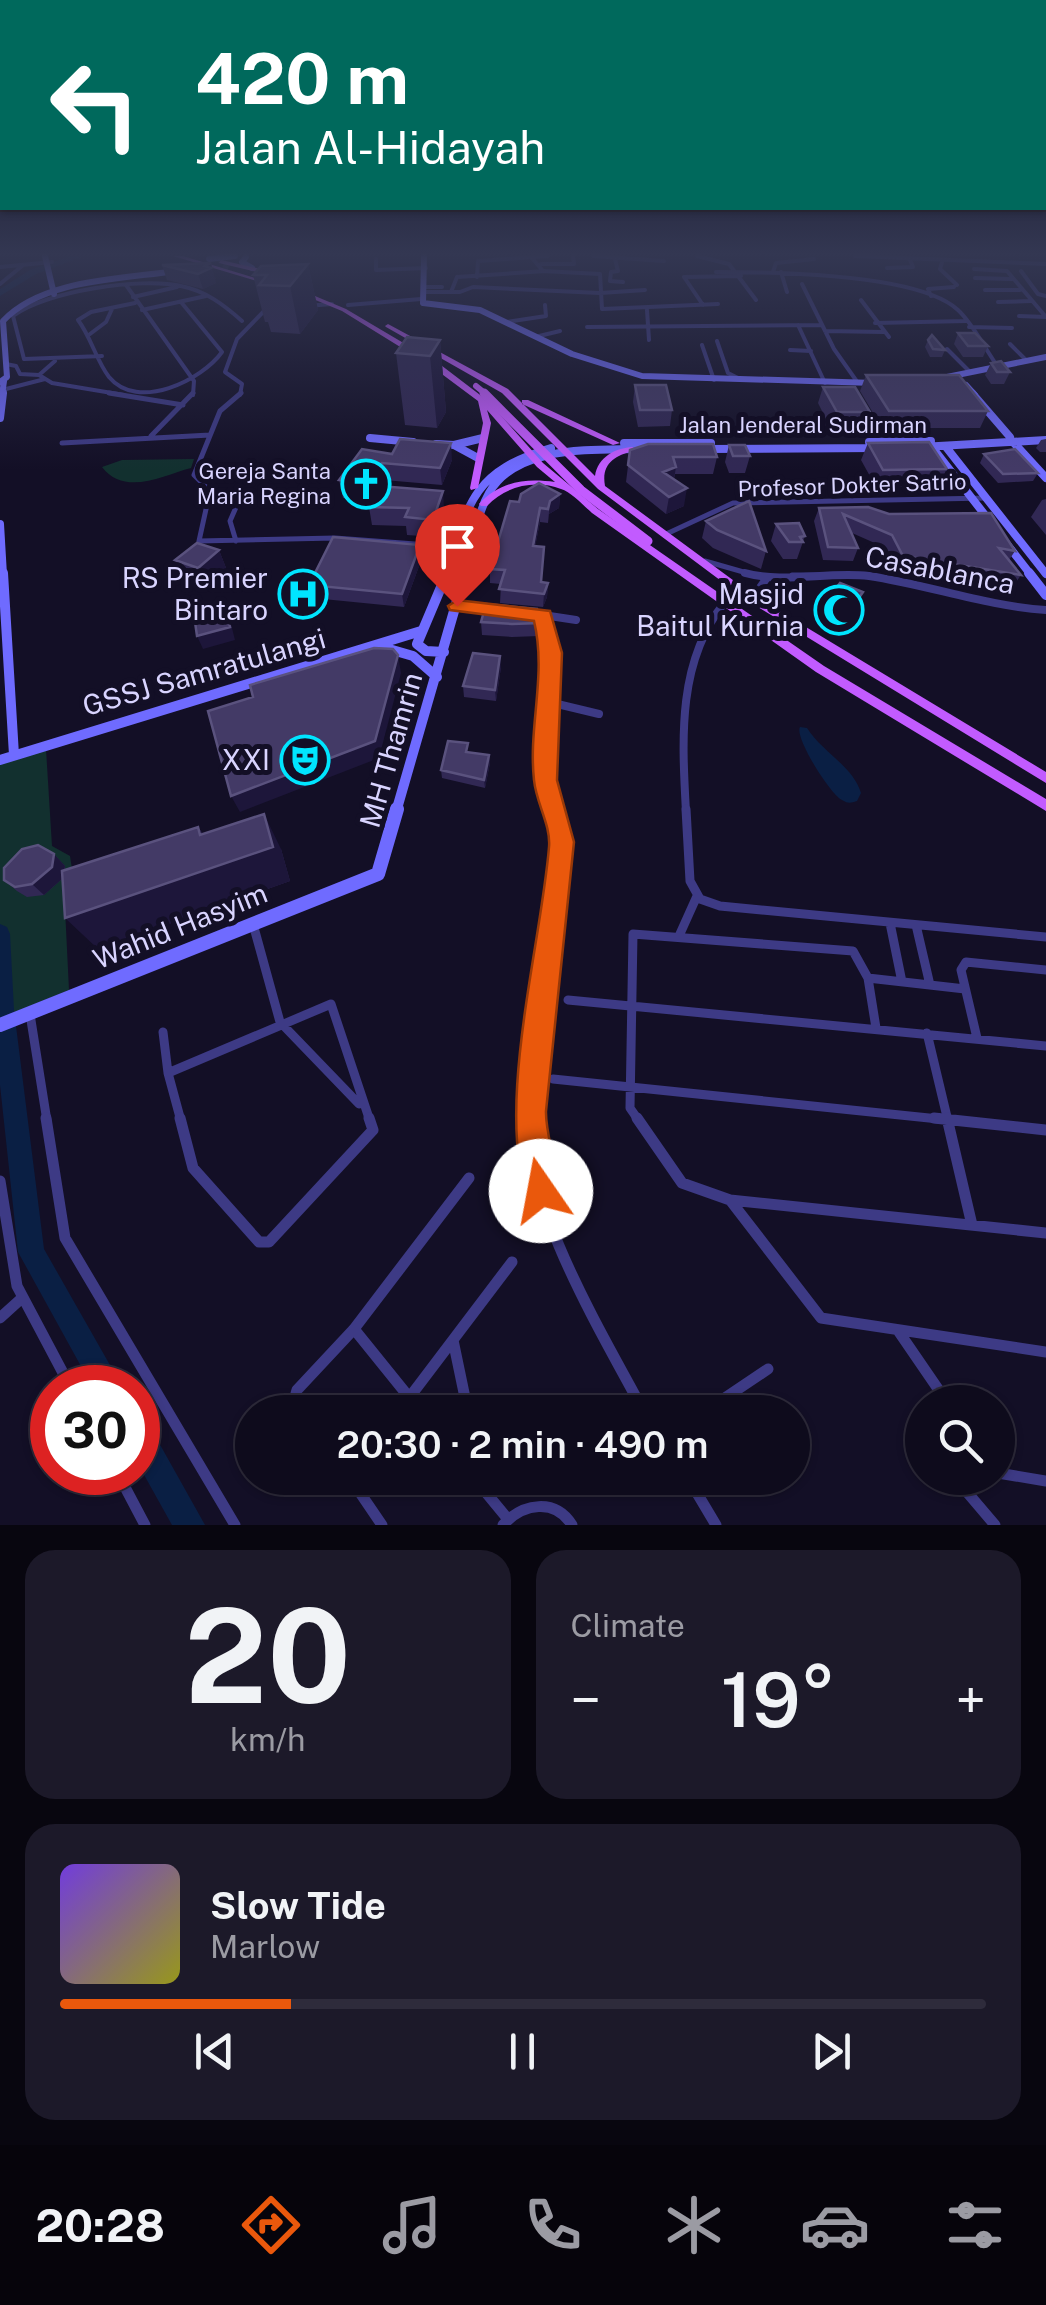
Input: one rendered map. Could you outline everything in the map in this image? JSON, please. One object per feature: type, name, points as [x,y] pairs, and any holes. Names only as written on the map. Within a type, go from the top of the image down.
[{"type":"main road","points":[[0,418],[6,327]]},
{"type":"main road","points":[[371,327],[448,373],[479,385]]},
{"type":"main road","points":[[390,327],[505,391],[616,443]]},
{"type":"main road","points":[[517,327],[642,376],[886,382]]},
{"type":"main road","points":[[940,378],[1044,359]]},
{"type":"main road","points":[[457,364],[575,484],[752,599],[1046,778]]},
{"type":"main road","points":[[448,373],[564,486],[724,602],[878,706],[1046,806]]},
{"type":"main road","points":[[956,375],[1046,478]]},
{"type":"main road","points":[[505,391],[656,538],[672,563]]},
{"type":"main road","points":[[444,652],[418,646],[422,630],[433,616],[474,488],[487,420],[478,399]]},
{"type":"main road","points":[[518,442],[540,447],[552,442],[551,436]]},
{"type":"main road","name":"Jalan Jenderal Sudirman","points":[[865,445],[1046,437]]},
{"type":"main road","points":[[370,438],[454,446],[483,438]]},
{"type":"main road","points":[[997,440],[1012,439]]},
{"type":"main road","name":"Jalan Jenderal Sudirman","points":[[563,449],[616,443],[946,447],[997,440]]},
{"type":"main road","name":"Jalan Jenderal Sudirman","points":[[563,449],[853,445]]},
{"type":"main road","points":[[454,446],[478,458]]},
{"type":"main road","points":[[932,447],[1046,595]]},
{"type":"main road","points":[[946,447],[1046,574]]},
{"type":"main road","points":[[474,488],[495,469],[563,449]]},
{"type":"main road","points":[[601,487],[603,463],[630,449]]},
{"type":"main road","points":[[484,504],[503,477],[533,457]]},
{"type":"main road","points":[[548,472],[555,462],[575,463]]},
{"type":"main road","points":[[484,504],[495,492],[516,484],[564,486]]},
{"type":"main road","name":"MH Thamrin","points":[[378,874],[484,504]]},
{"type":"main road","points":[[0,524],[6,758]]},
{"type":"main road","name":"GSSJ Samratulangi","points":[[6,758],[378,647],[422,630]]},
{"type":"main road","points":[[378,647],[413,656],[437,677]]},
{"type":"main road","name":"Wahid Hasyim","points":[[0,1025],[378,874]]},
{"type":"street","points":[[18,327],[21,357],[58,360],[102,356]]},
{"type":"street","points":[[86,327],[110,379],[122,387],[142,390],[194,381],[217,362],[222,348],[203,327]]},
{"type":"street","points":[[90,334],[99,327]]},
{"type":"street","points":[[151,436],[195,394],[194,381],[155,327]]},
{"type":"street","points":[[249,327],[230,351],[225,372],[242,384],[242,390],[234,405],[220,410],[194,475],[210,491],[198,538],[202,542],[336,538],[455,547]]},
{"type":"street","points":[[648,327],[649,340]]},
{"type":"street","points":[[690,327],[723,327]]},
{"type":"street","points":[[799,327],[825,383]]},
{"type":"street","points":[[816,327],[886,335],[879,327]]},
{"type":"street","points":[[970,327],[998,366]]},
{"type":"street","points":[[1003,327],[1012,328]]},
{"type":"street","points":[[823,328],[858,383]]},
{"type":"street","points":[[535,337],[560,331]]},
{"type":"street","points":[[717,341],[728,374],[742,380]]},
{"type":"street","points":[[1010,344],[1027,360]]},
{"type":"street","points":[[702,345],[714,380]]},
{"type":"street","points":[[947,349],[970,372]]},
{"type":"street","points":[[790,350],[811,351]]},
{"type":"street","points":[[2,382],[42,377],[58,360]]},
{"type":"street","points":[[6,364],[16,366],[20,374],[42,377],[75,390],[182,405]]},
{"type":"street","points":[[62,443],[210,434]]},
{"type":"street","name":"Profesor Dokter Satrio","points":[[656,538],[733,503],[987,498]]},
{"type":"street","points":[[236,540],[230,521],[237,505]]},
{"type":"street","name":"Casablanca","points":[[690,556],[766,578],[801,574],[868,576],[1014,608],[1046,610]]},
{"type":"street","points":[[752,599],[766,578]]},
{"type":"street","points":[[724,602],[701,630],[689,676],[690,882],[697,896],[720,906],[1046,937]]},
{"type":"street","points":[[457,606],[504,611]]},
{"type":"street","points":[[524,613],[576,620]]},
{"type":"street","points":[[543,615],[552,653],[545,780],[562,842],[529,1133],[541,1191],[572,1276],[635,1395]]},
{"type":"street","points":[[549,702],[599,714]]},
{"type":"street","points":[[679,936],[697,896]]},
{"type":"street","points":[[890,923],[902,982]]},
{"type":"street","points":[[253,924],[280,1022],[363,1108]]},
{"type":"street","points":[[916,926],[930,985]]},
{"type":"street","points":[[876,1028],[868,978],[853,951],[633,934],[628,1003],[630,1108],[682,1183],[730,1200],[1046,1233]]},
{"type":"street","points":[[977,1038],[961,970],[966,962],[1046,970]]},
{"type":"street","points":[[868,978],[964,988]]},
{"type":"street","points":[[568,1000],[1046,1046]]},
{"type":"street","points":[[163,1032],[168,1073],[194,1168],[264,1244],[371,1134],[372,1126],[363,1108],[334,1006],[323,1006],[280,1022],[168,1073]]},
{"type":"street","points":[[28,1014],[64,1238],[235,1525]]},
{"type":"street","points":[[927,1033],[972,1225]]},
{"type":"street","points":[[553,1079],[1046,1130]]},
{"type":"street","points":[[296,1395],[354,1329],[469,1178]]},
{"type":"street","points":[[0,1181],[22,1298],[58,1365]]},
{"type":"street","points":[[730,1200],[821,1318],[1046,1352]]},
{"type":"street","points":[[411,1395],[512,1262]]},
{"type":"street","points":[[0,1318],[22,1298]]},
{"type":"street","points":[[354,1329],[407,1395]]},
{"type":"street","points":[[899,1332],[935,1385]]},
{"type":"street","points":[[453,1340],[464,1395]]},
{"type":"street","points":[[729,1395],[768,1369]]},
{"type":"street","points":[[1015,1476],[1046,1481]]},
{"type":"street","points":[[129,1495],[145,1525]]},
{"type":"street","points":[[362,1495],[382,1525]]},
{"type":"street","points":[[486,1495],[505,1522],[547,1505],[561,1509],[572,1525]]},
{"type":"street","points":[[698,1495],[716,1525]]},
{"type":"street","points":[[970,1495],[994,1525]]},
{"type":"green space","points":[[194,459],[191,468],[145,481],[122,481],[102,467],[122,460]]},
{"type":"green space","points":[[46,749],[52,846],[70,856],[72,869],[64,888],[69,990],[0,1018],[0,764]]},
{"type":"water","points":[[800,727],[807,728],[851,775],[861,793],[857,801],[844,801],[830,787],[807,753]]},
{"type":"building","points":[[958,333],[975,333],[988,346],[968,346]]},
{"type":"building","points":[[932,335],[945,350],[933,349],[928,340]]},
{"type":"building","points":[[407,337],[440,340],[430,356],[396,353]]},
{"type":"building","points":[[1001,361],[1010,372],[997,372],[991,363]]},
{"type":"building","points":[[866,375],[959,375],[988,411],[889,411]]},
{"type":"building","points":[[635,385],[666,385],[672,410],[640,410]]},
{"type":"building","points":[[823,387],[855,387],[870,412],[837,412]]},
{"type":"building","points":[[400,439],[451,443],[440,468],[382,463],[370,484],[339,480],[362,449],[392,454]]},
{"type":"building","points":[[929,442],[947,469],[883,470],[868,443]]},
{"type":"building","points":[[648,444],[713,444],[717,457],[673,457],[676,467],[663,472],[687,488],[669,497],[628,465],[630,450]]},
{"type":"building","points":[[729,445],[745,445],[750,456],[733,456]]},
{"type":"building","points":[[1015,449],[1038,473],[1003,474],[984,454]]},
{"type":"building","points":[[539,483],[560,494],[550,501],[548,509],[540,508],[533,546],[544,547],[541,582],[548,583],[544,594],[499,589],[505,570],[490,569],[510,501],[519,502],[521,494]]},
{"type":"building","points":[[379,486],[443,491],[433,520],[405,517],[409,508],[369,507]]},
{"type":"building","points":[[749,501],[766,551],[717,530],[706,521]]},
{"type":"building","points":[[868,507],[889,514],[991,513],[1015,551],[999,548],[1021,575],[903,556],[892,535],[843,514],[858,548],[828,547],[819,508]]},
{"type":"building","points":[[799,523],[805,536],[800,537],[803,542],[789,542],[776,524]]},
{"type":"building","name":"RS Premier Bintaro","points":[[333,537],[420,545],[402,594],[309,585]]},
{"type":"building","points":[[197,543],[219,550],[198,568],[175,560]]},
{"type":"building","points":[[840,583],[863,592],[851,609],[825,602]]},
{"type":"building","points":[[486,604],[537,609],[539,623],[481,622]]},
{"type":"building","points":[[225,607],[230,627],[197,636],[194,615]]},
{"type":"building","points":[[374,648],[393,649],[398,655],[375,741],[231,796],[208,711],[253,697],[250,685]]},
{"type":"building","points":[[473,653],[500,656],[495,690],[463,686]]},
{"type":"building","points":[[448,741],[468,743],[466,752],[489,755],[484,780],[441,770]]},
{"type":"building","points":[[264,814],[273,847],[65,918],[62,871],[198,827],[200,835]]},
{"type":"building","points":[[38,845],[54,854],[52,867],[32,884],[15,887],[4,880],[4,868],[22,849]]},
{"type":"waterway","points":[[0,934],[3,1010],[31,1252],[96,1365]]},
{"type":"waterway","points":[[160,1474],[189,1525]]},
{"type":"place","name":"Gereja Santa Maria Regina","points":[[366,484]]},
{"type":"place","name":"RS Premier Bintaro","points":[[303,594]]},
{"type":"place","name":"Masjid Baitul Kurnia","points":[[839,610]]},
{"type":"place","name":"XXI","points":[[305,760]]},
{"type":"route","points":[[457,606],[543,615],[552,653],[545,780],[562,842],[530,1111],[529,1133],[541,1191]]}]
